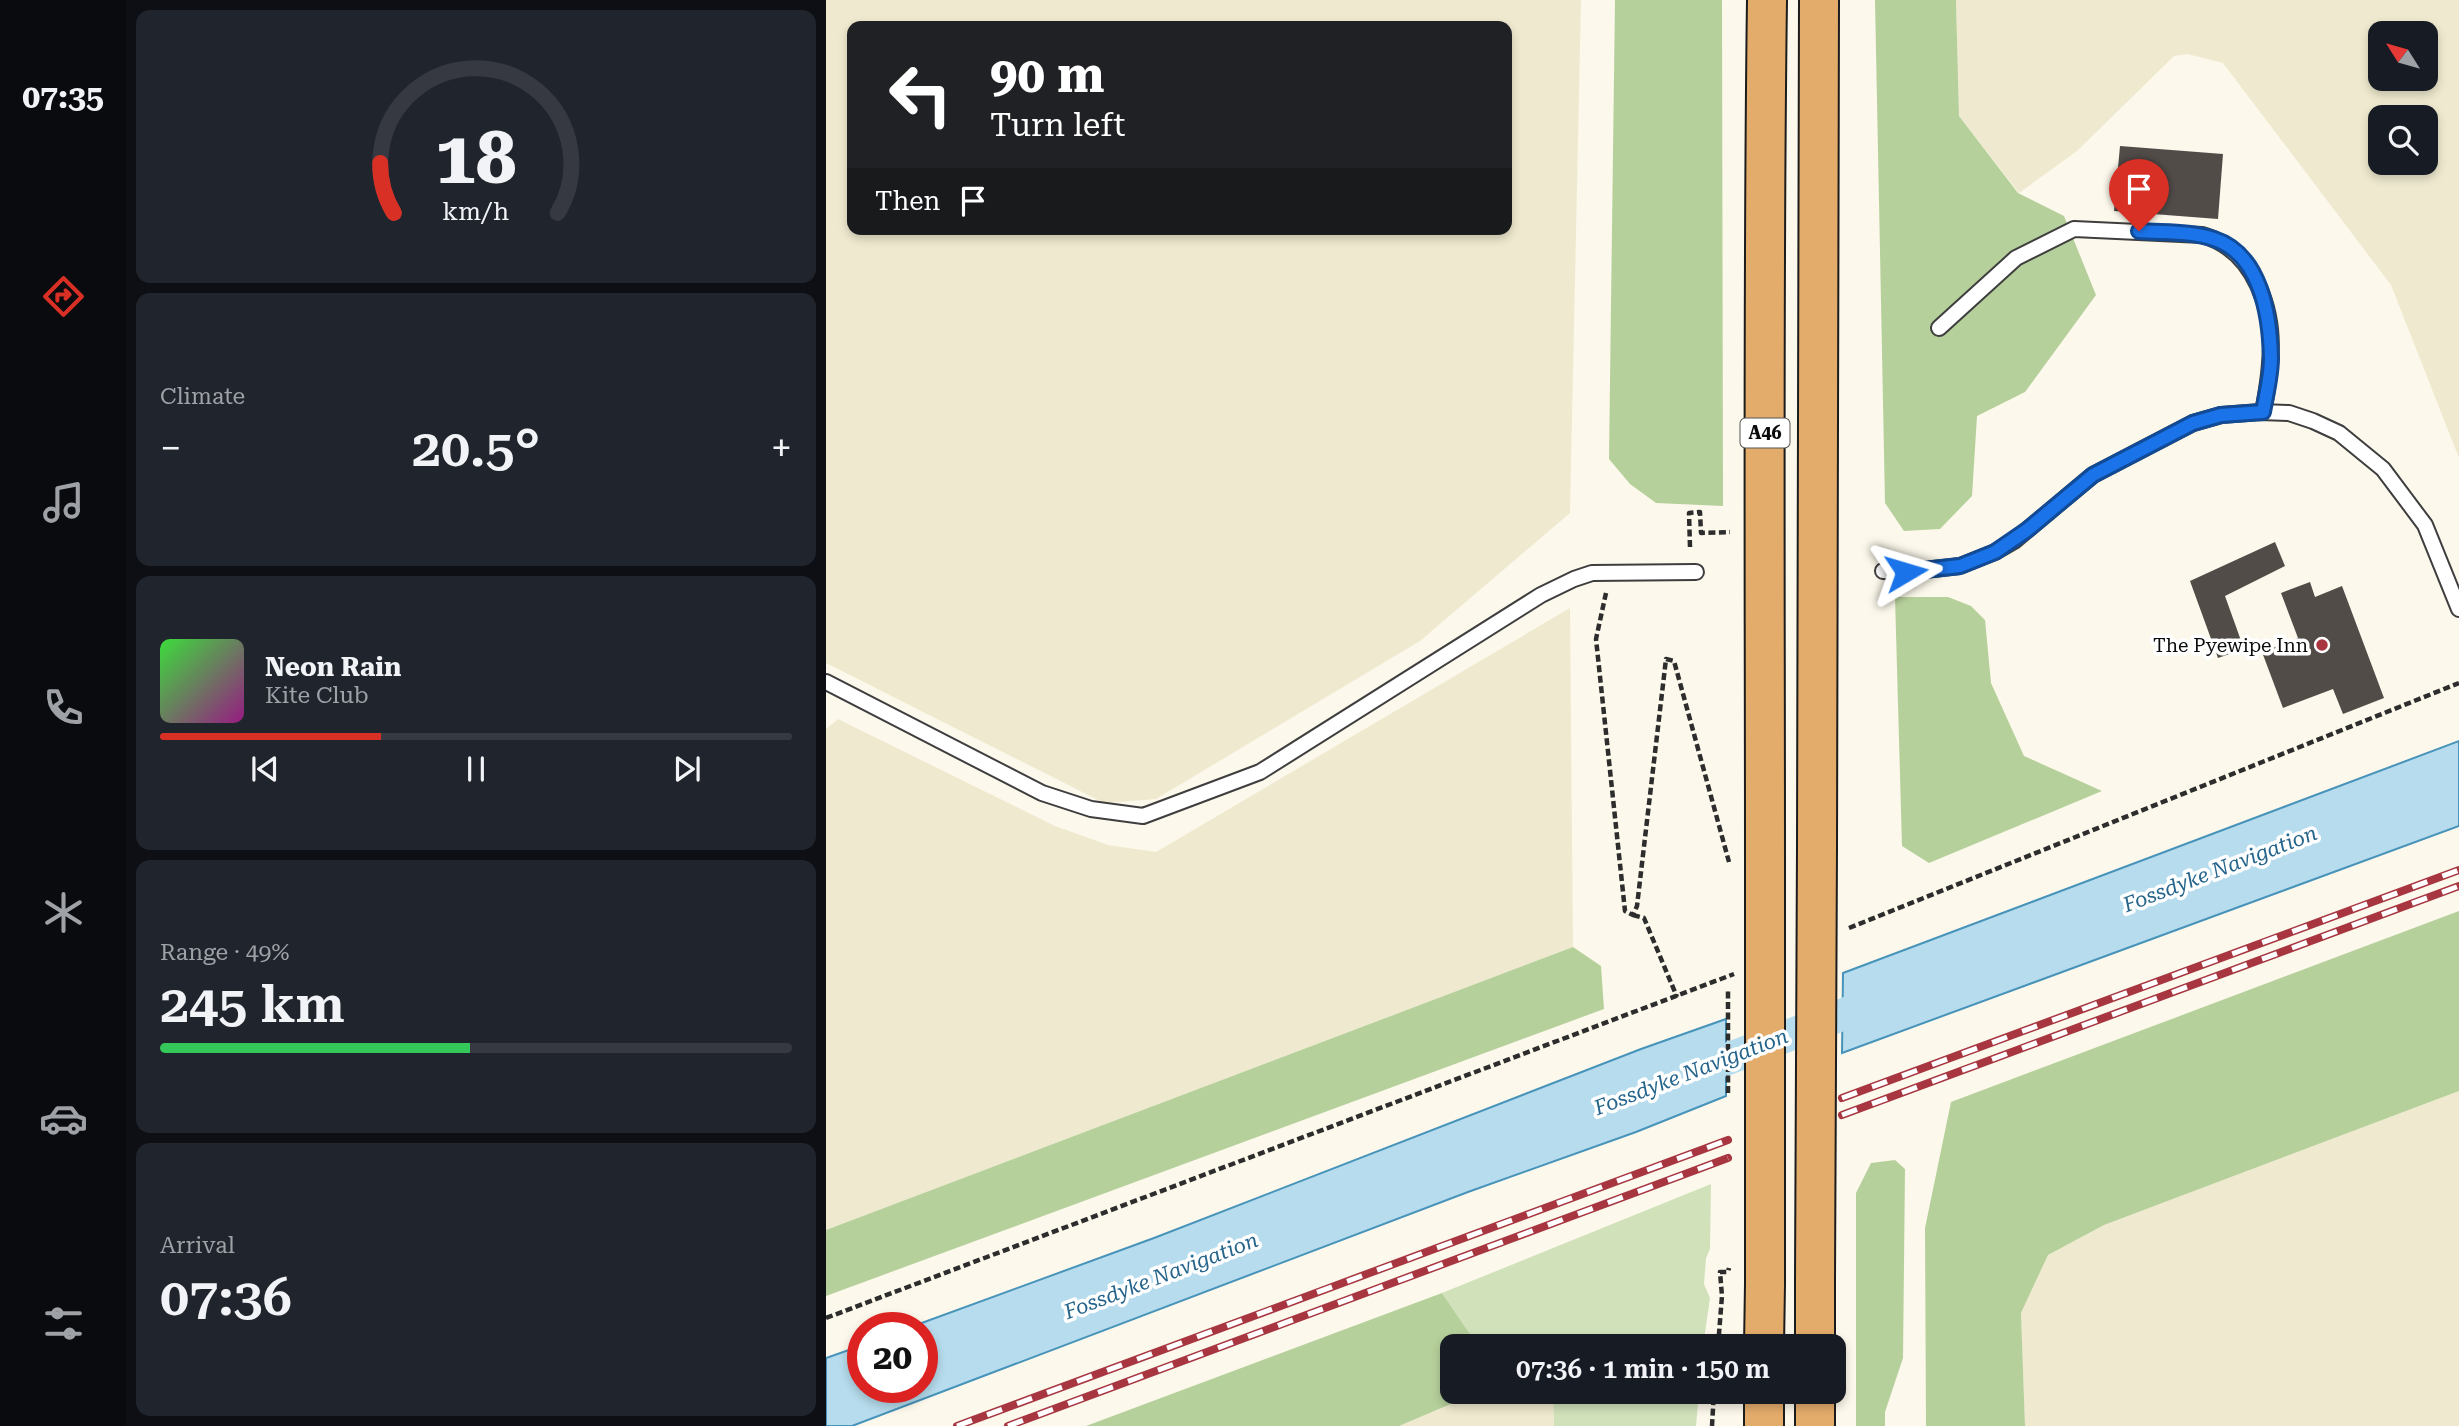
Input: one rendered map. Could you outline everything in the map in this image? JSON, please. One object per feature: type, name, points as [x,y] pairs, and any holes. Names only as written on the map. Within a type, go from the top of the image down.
[{"type":"highway","name":"A46","points":[[1764,1334],[1765,1284],[1748,866],[1763,282],[1767,0]]},
{"type":"highway","name":"A46","points":[[1815,1334],[1819,0]]},
{"type":"highway","points":[[1764,1404],[1764,1426]]},
{"type":"highway","points":[[1815,1404],[1815,1426]]},
{"type":"lane","points":[[1939,328],[2016,258],[2074,229],[2202,235],[2218,240],[2237,254],[2254,274],[2268,316],[2271,361],[2263,412]]},
{"type":"lane","points":[[1883,571],[1906,572],[1960,566],[1995,552],[2014,541],[2093,475],[2193,423],[2221,415],[2288,413],[2330,429],[2364,451],[2383,469],[2426,525],[2459,609]]},
{"type":"lane","points":[[826,681],[1042,793],[1091,809],[1143,816],[1260,772],[1541,595],[1574,579],[1608,572],[1696,572]]},
{"type":"path","points":[[1690,547],[1689,513],[1700,512],[1701,533],[1730,532]]},
{"type":"path","points":[[1608,572],[1596,639],[1625,911],[1644,918],[1677,997]]},
{"type":"path","points":[[1633,915],[1637,906],[1666,659],[1674,661],[1748,866]]},
{"type":"path","points":[[1844,930],[2459,683]]},
{"type":"path","points":[[826,1318],[1741,971]]},
{"type":"path","points":[[1719,1334],[1722,1296],[1720,1272],[1728,1272],[1729,1260]]},
{"type":"path","points":[[1712,1426],[1713,1404]]},
{"type":"shaded area","points":[[826,0],[1581,0],[1570,513],[1420,641],[1156,799],[1104,803],[826,663]]},
{"type":"shaded area","points":[[1956,0],[2459,0],[2459,458],[2391,285],[2223,63],[2187,54],[2174,56],[2077,151],[2019,193],[1959,116]]},
{"type":"shaded area","points":[[1570,608],[1573,947],[826,1230],[826,729],[838,719],[1055,826],[1108,845],[1156,852]]},
{"type":"shaded area","points":[[2459,1091],[2459,1426],[2025,1426],[2021,1313],[2048,1255],[2104,1225]]},
{"type":"shaded area","points":[[1451,1404],[1553,1404],[1554,1426],[1399,1426]]},
{"type":"green space","points":[[1615,0],[1722,0],[1723,506],[1656,503],[1630,484],[1609,459]]},
{"type":"green space","points":[[1875,0],[1956,0],[1959,116],[2018,193],[2064,216],[2096,295],[2025,392],[1977,416],[1972,496],[1940,529],[1904,531],[1885,503]]},
{"type":"green space","points":[[1895,597],[1948,597],[1971,606],[1985,620],[1991,683],[2024,756],[2102,791],[1929,863],[1902,846]]},
{"type":"green space","points":[[2459,911],[2459,1091],[2104,1225],[2048,1255],[2021,1313],[2025,1426],[1926,1426],[1925,1228],[1951,1102]]},
{"type":"green space","points":[[1573,947],[1601,966],[1604,1009],[826,1296],[826,1230]]},
{"type":"green space","points":[[1895,1160],[1905,1169],[1903,1358],[1885,1412],[1885,1426],[1856,1426],[1856,1193],[1871,1163]]},
{"type":"green space","points":[[1711,1184],[1710,1249],[1706,1258],[1704,1284],[1710,1298],[1705,1334],[1470,1334],[1442,1293]]},
{"type":"green space","points":[[1442,1293],[1470,1334],[1440,1334],[1440,1404],[1451,1404],[1399,1426],[1086,1426]]},
{"type":"green space","points":[[1553,1404],[1698,1404],[1696,1426],[1554,1426]]},
{"type":"water","points":[[2459,741],[2459,826],[1842,1053],[1843,973]]},
{"type":"water","points":[[1726,1019],[1726,1096],[938,1393],[938,1317],[1154,1238],[1641,1049]]},
{"type":"water","points":[[847,1351],[847,1403],[913,1403],[852,1426],[826,1426],[826,1358]]},
{"type":"building","points":[[2120,146],[2223,154],[2218,219],[2114,211]]},
{"type":"building","points":[[2275,542],[2285,566],[2225,596],[2244,649],[2218,658],[2190,581]]},
{"type":"building","name":"The Pyewipe Inn","points":[[2310,582],[2315,597],[2342,586],[2384,698],[2343,714],[2333,689],[2283,708],[2262,652],[2298,638],[2281,593]]},
{"type":"waterway","name":"Fossdyke Navigation","points":[[1686,1075],[1883,999]]},
{"type":"railway","points":[[1842,1098],[2459,870]]},
{"type":"railway","points":[[1842,1115],[2459,886]]},
{"type":"railway","points":[[957,1426],[1728,1140]]},
{"type":"railway","points":[[1008,1426],[1728,1158]]},
{"type":"place","name":"The Pyewipe Inn","points":[[2322,645]]},
{"type":"route","points":[[1906,572],[1960,566],[1995,552],[2014,541],[2093,475],[2193,423],[2221,415],[2263,412],[2271,361],[2268,316],[2254,274],[2237,254],[2218,240],[2202,235],[2139,231]]}]
